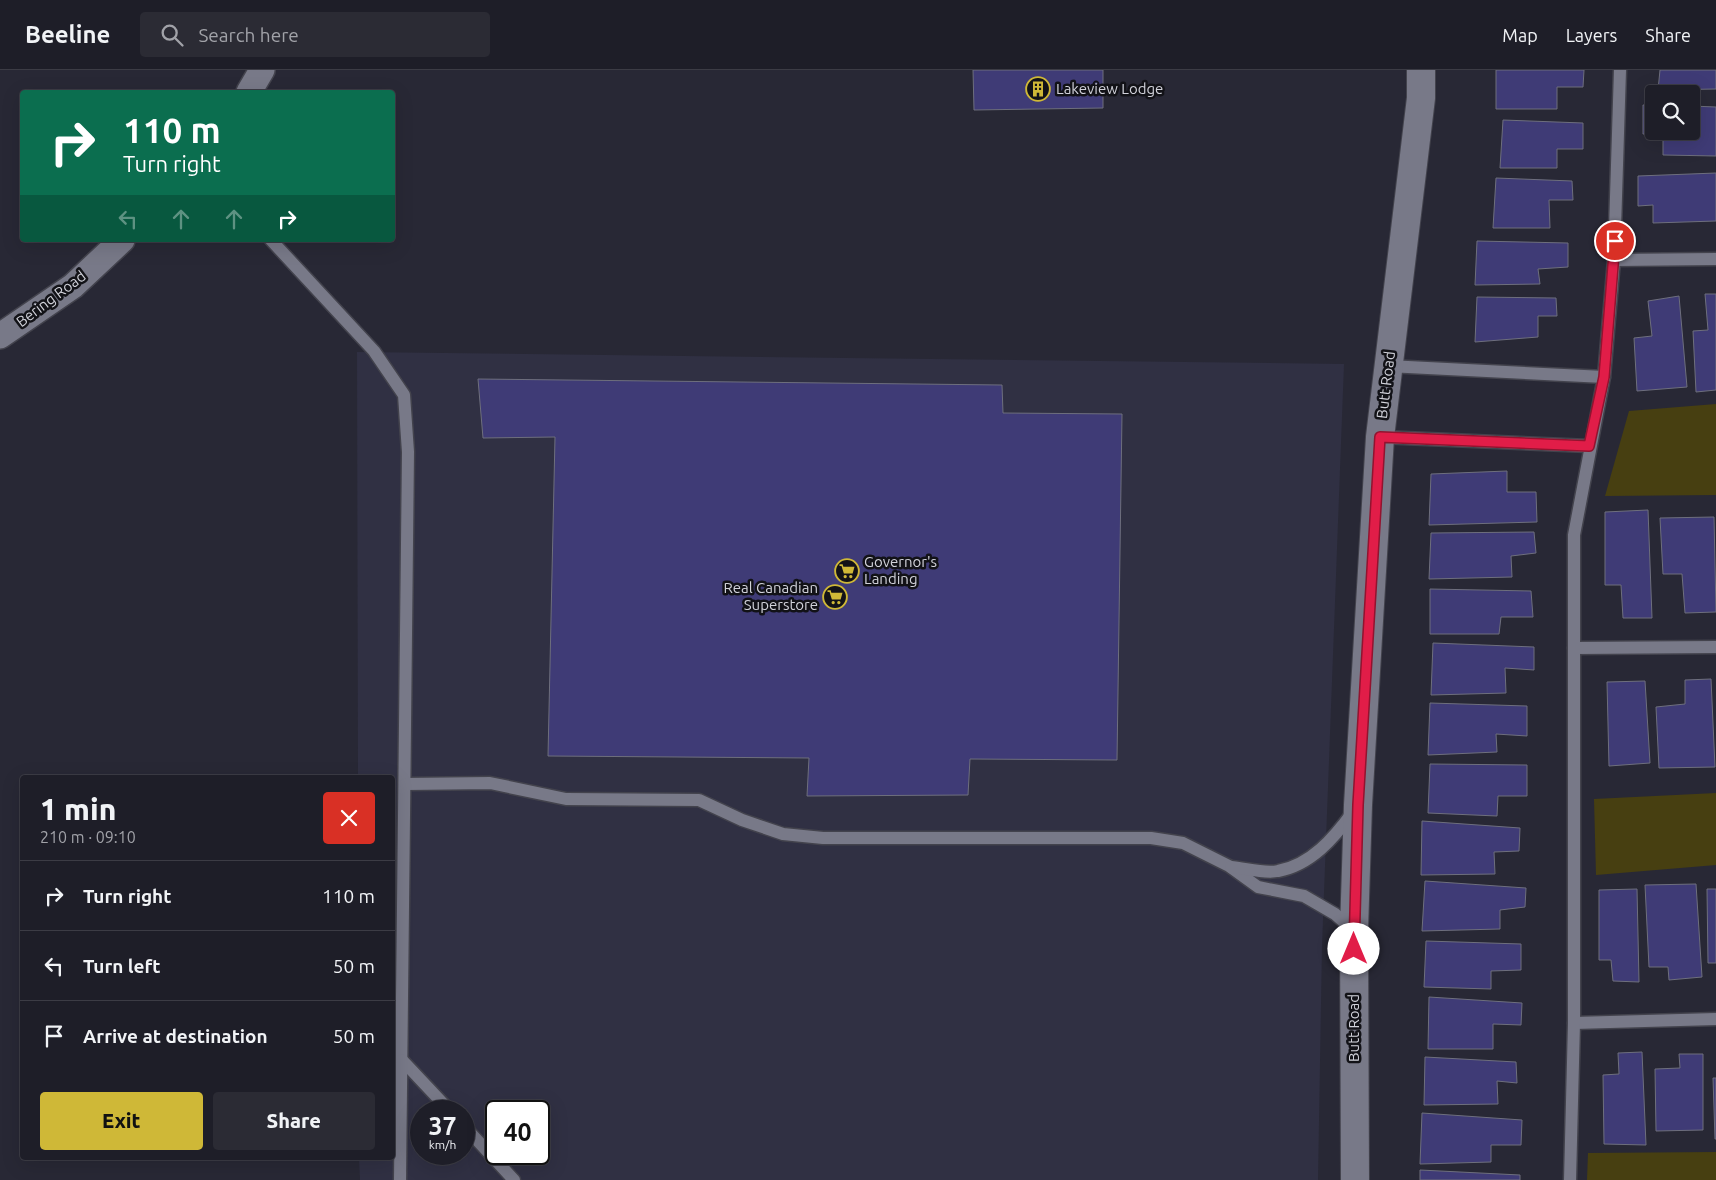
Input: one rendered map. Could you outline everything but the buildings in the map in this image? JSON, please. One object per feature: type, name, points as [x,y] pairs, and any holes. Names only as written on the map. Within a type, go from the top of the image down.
[{"type":"street","points":[[250,90],[262,70]]},
{"type":"street","name":"Butt Road","points":[[1355,1180],[1354,930],[1358,805],[1380,437],[1421,98],[1421,70]]},
{"type":"street","name":"Bering Road","points":[[0,336],[73,286],[120,242]]},
{"type":"lane","points":[[1570,1180],[1574,1023],[1574,535],[1589,446],[1604,377],[1614,260],[1620,70]]},
{"type":"lane","points":[[273,242],[374,351],[404,395],[408,452],[406,784],[400,1180]]},
{"type":"lane","points":[[1614,260],[1716,259]]},
{"type":"lane","points":[[1388,366],[1604,377]]},
{"type":"lane","points":[[1380,437],[1589,446]]},
{"type":"lane","points":[[1574,648],[1716,647]]},
{"type":"lane","points":[[406,784],[490,783],[566,800],[698,800],[742,820],[783,834],[822,838],[1151,838],[1183,843],[1229,866],[1258,887],[1304,896],[1336,914],[1354,930]]},
{"type":"lane","points":[[1229,866],[1277,872],[1306,861],[1335,837],[1358,805]]},
{"type":"lane","points":[[1574,1023],[1716,1019]]},
{"type":"lane","points":[[402,1060],[440,1100]]},
{"type":"lane","points":[[475,1138],[513,1180]]},
{"type":"shaded area","name":"Governor's Landing","points":[[357,352],[1344,364],[1322,946],[1318,1180],[360,1180],[359,1160],[395,1160],[395,775],[358,775]]},
{"type":"shaded area","points":[[1716,404],[1716,495],[1605,496],[1629,411]]},
{"type":"shaded area","points":[[1716,793],[1716,865],[1596,875],[1594,799]]},
{"type":"shaded area","points":[[1716,1152],[1716,1180],[1587,1180],[1588,1153]]},
{"type":"place","name":"Lakeview Lodge","points":[[1038,89]]},
{"type":"place","name":"Governor's Landing","points":[[847,571]]},
{"type":"place","name":"Real Canadian Superstore","points":[[835,597]]},
{"type":"route","points":[[1354,949],[1358,805],[1380,437],[1589,446],[1604,377],[1615,241]]}]
